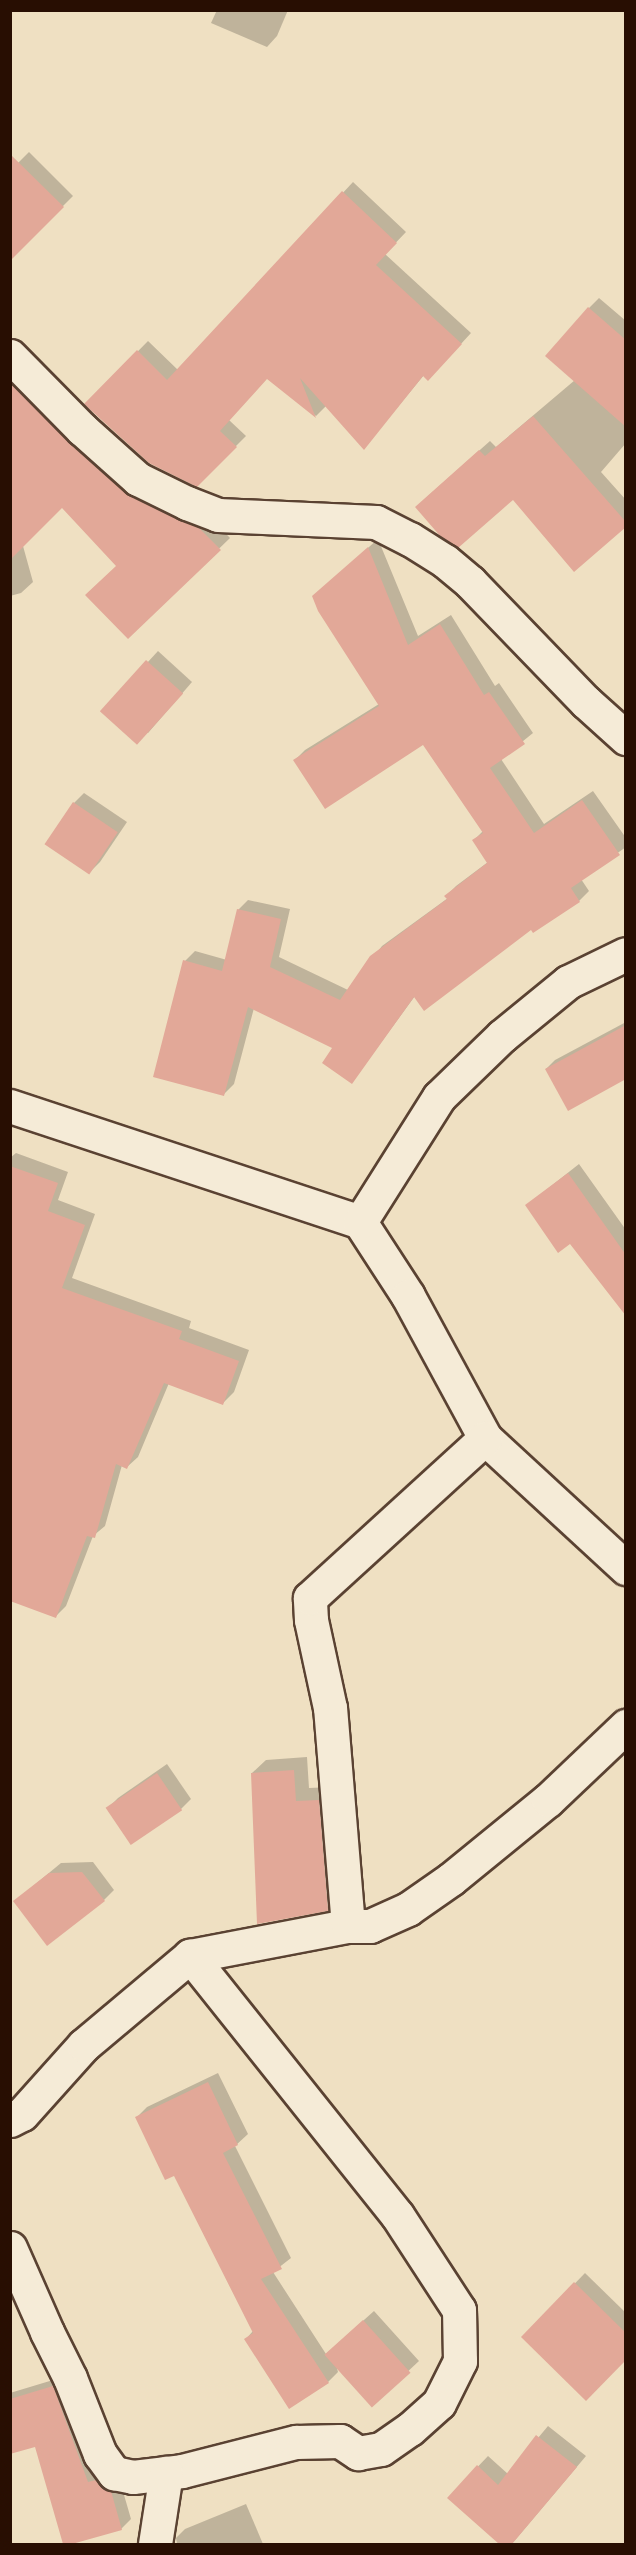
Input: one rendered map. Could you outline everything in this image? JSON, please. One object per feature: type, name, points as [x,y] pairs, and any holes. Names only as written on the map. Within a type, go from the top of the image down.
[{"type":"street","points":[[10,356],[82,429],[138,479],[187,503],[218,515],[376,522],[410,539],[445,561],[470,582],[626,738]]},
{"type":"street","points":[[360,1222],[440,1097],[502,1036],[568,982],[626,954]]},
{"type":"street","points":[[10,1106],[360,1222],[408,1296],[485,1438],[626,1568]]},
{"type":"street","points":[[348,1926],[330,1708],[311,1620],[310,1598],[485,1438]]},
{"type":"street","points":[[10,2120],[22,2114],[84,2046],[190,1956],[348,1926],[370,1926],[408,1909],[452,1879],[548,1800],[626,1726]]},
{"type":"street","points":[[10,2247],[46,2332],[70,2378],[100,2454],[114,2473],[133,2477],[166,2473],[296,2442],[340,2441],[358,2453],[381,2449],[410,2429],[439,2403],[460,2361],[459,2310],[397,2215],[190,1956]]},
{"type":"street","points":[[155,2544],[166,2473]]},
{"type":"building","points":[[10,154],[64,207],[10,261]]},
{"type":"building","points":[[342,191],[397,243],[376,265],[462,344],[428,381],[423,376],[364,450],[300,378],[316,418],[267,379],[220,431],[237,447],[197,487],[149,463],[84,404],[137,350],[167,380]]},
{"type":"building","points":[[588,307],[626,340],[626,427],[545,356]]},
{"type":"building","points":[[10,383],[69,442],[126,493],[199,528],[221,550],[128,639],[85,595],[116,566],[62,508],[10,560]]},
{"type":"building","points":[[533,416],[626,522],[626,527],[574,572],[513,500],[458,548],[441,537],[415,507],[479,450],[485,456]]},
{"type":"building","points":[[368,547],[408,645],[440,624],[484,695],[489,692],[525,744],[490,768],[534,833],[582,800],[620,855],[571,888],[580,902],[533,933],[531,930],[424,1011],[414,997],[352,1084],[322,1063],[332,1048],[248,1007],[224,1096],[153,1077],[183,960],[222,971],[237,909],[281,919],[270,967],[340,1000],[370,956],[447,899],[444,896],[487,863],[472,840],[483,833],[423,745],[325,809],[293,760],[379,706],[318,611],[312,596]]},
{"type":"building","points":[[146,660],[183,693],[137,745],[100,711]]},
{"type":"building","points":[[73,802],[118,832],[89,874],[44,844]]},
{"type":"building","points":[[626,1025],[626,1079],[568,1111],[545,1069]]},
{"type":"building","points":[[10,1166],[58,1183],[48,1211],[85,1225],[62,1288],[182,1331],[179,1339],[239,1361],[223,1405],[164,1383],[127,1469],[116,1464],[95,1538],[87,1536],[56,1618],[10,1601]]},
{"type":"building","points":[[568,1173],[626,1255],[626,1316],[570,1244],[558,1253],[525,1205]]},
{"type":"building","points":[[294,1770],[296,1801],[319,1800],[328,1911],[257,1924],[251,1773]]},
{"type":"building","points":[[157,1773],[182,1810],[131,1845],[106,1808]]},
{"type":"building","points":[[82,1872],[105,1901],[47,1946],[13,1901],[49,1873]]},
{"type":"building","points":[[208,2082],[238,2145],[223,2153],[282,2269],[261,2279],[329,2383],[289,2409],[244,2339],[253,2333],[174,2176],[165,2180],[135,2117]]},
{"type":"building","points":[[574,2282],[626,2333],[626,2360],[586,2401],[521,2337]]},
{"type":"building","points":[[363,2320],[411,2373],[372,2408],[324,2355]]},
{"type":"building","points":[[53,2386],[88,2482],[96,2480],[111,2491],[122,2530],[72,2544],[63,2544],[35,2447],[10,2454],[10,2399]]},
{"type":"building","points":[[536,2435],[577,2467],[512,2544],[499,2544],[447,2498],[477,2465],[498,2485]]}]
